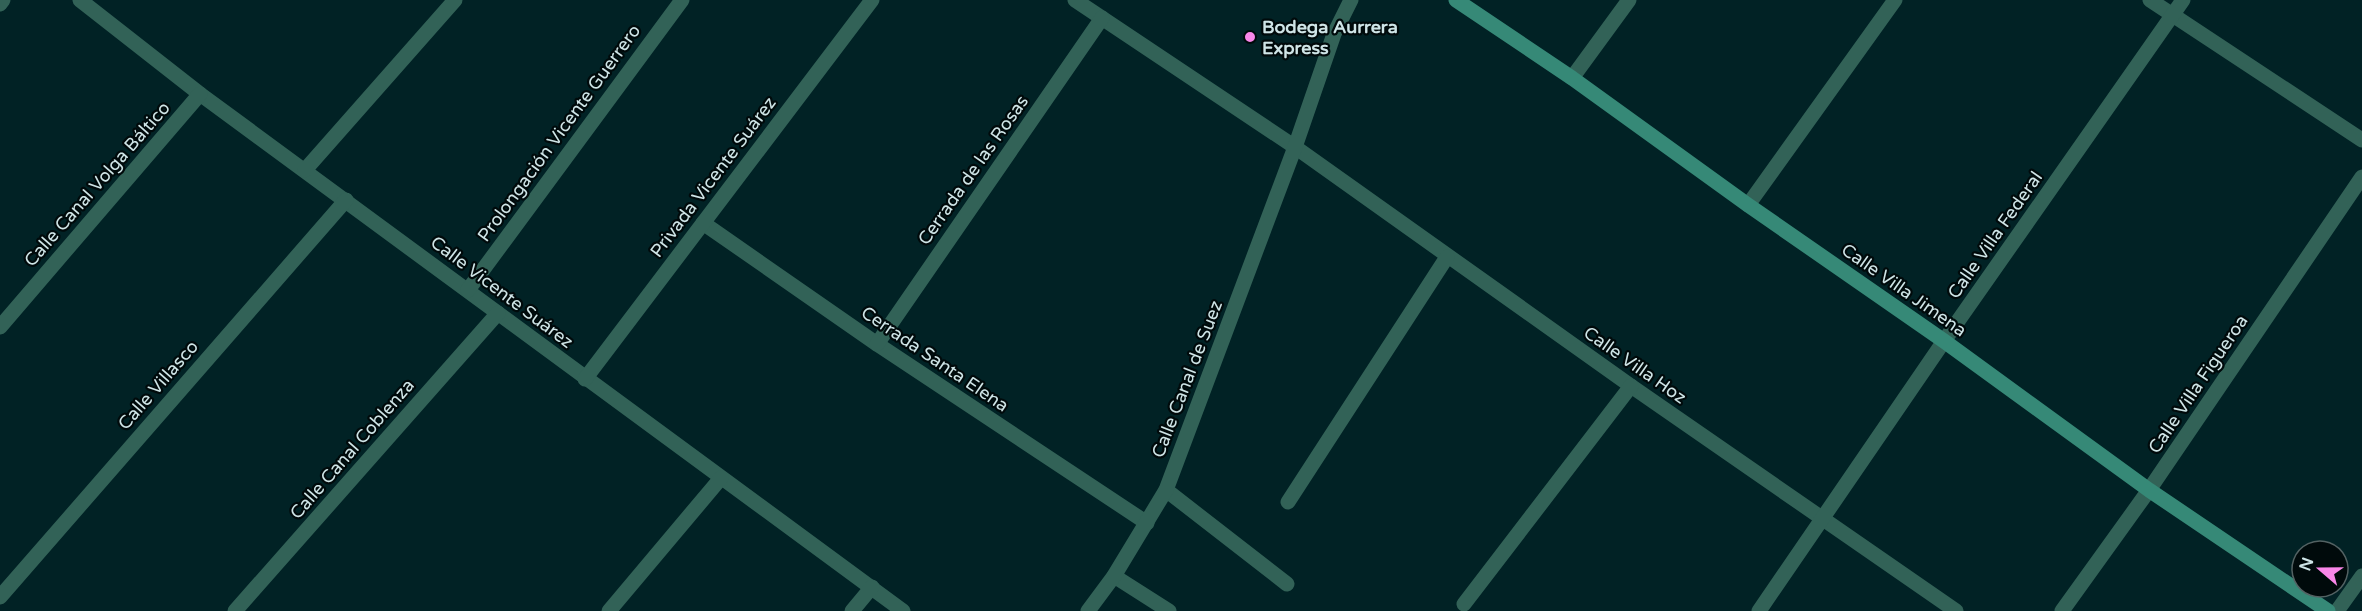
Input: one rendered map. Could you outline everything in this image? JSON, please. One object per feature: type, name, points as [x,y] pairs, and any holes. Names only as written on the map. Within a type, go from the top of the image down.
[{"type":"street","points":[[0,4],[3,0]]},
{"type":"street","name":"Calle Vicente Suárez","points":[[80,0],[200,94],[903,611]]},
{"type":"street","points":[[305,170],[455,0]]},
{"type":"street","name":"Prolongación Vicente Guerrero","points":[[468,290],[682,0]]},
{"type":"street","name":"Privada Vicente Suárez","points":[[585,379],[872,0]]},
{"type":"street","name":"Calle Villa Hoz","points":[[1075,0],[1295,147],[1447,257],[1956,611]]},
{"type":"street","name":"Calle Canal de Suez","points":[[1088,611],[1114,576],[1166,490],[1295,147],[1334,34],[1351,0]]},
{"type":"street","name":"Calle Villa Jimena","points":[[1456,0],[1572,78],[1748,206],[1944,341],[2149,490],[2328,611]]},
{"type":"street","points":[[1572,78],[1629,0]]},
{"type":"street","points":[[1748,206],[1895,0]]},
{"type":"street","points":[[2150,0],[2362,140]]},
{"type":"street","name":"Calle Villa Federal","points":[[1758,611],[2183,0]]},
{"type":"street","name":"Cerrada de las Rosas","points":[[877,344],[1102,18]]},
{"type":"street","name":"Calle Canal Volga Báltico","points":[[0,327],[200,94]]},
{"type":"street","name":"Calle Villa Figueroa","points":[[2062,611],[2149,490],[2362,177]]},
{"type":"street","name":"Calle Villasco","points":[[0,597],[346,200]]},
{"type":"street","name":"Cerrada Santa Elena","points":[[703,224],[877,344],[1148,523]]},
{"type":"street","points":[[1288,502],[1447,257]]},
{"type":"street","name":"Calle Canal Coblenza","points":[[235,611],[498,313]]},
{"type":"street","points":[[1464,604],[1631,386]]},
{"type":"street","points":[[609,611],[721,478]]},
{"type":"street","points":[[1166,490],[1287,584]]},
{"type":"street","points":[[1114,576],[1169,611]]},
{"type":"street","points":[[2337,611],[2362,576]]},
{"type":"street","points":[[852,611],[872,587]]},
{"type":"place","name":"Bodega Aurrera Express","points":[[1250,37]]}]
